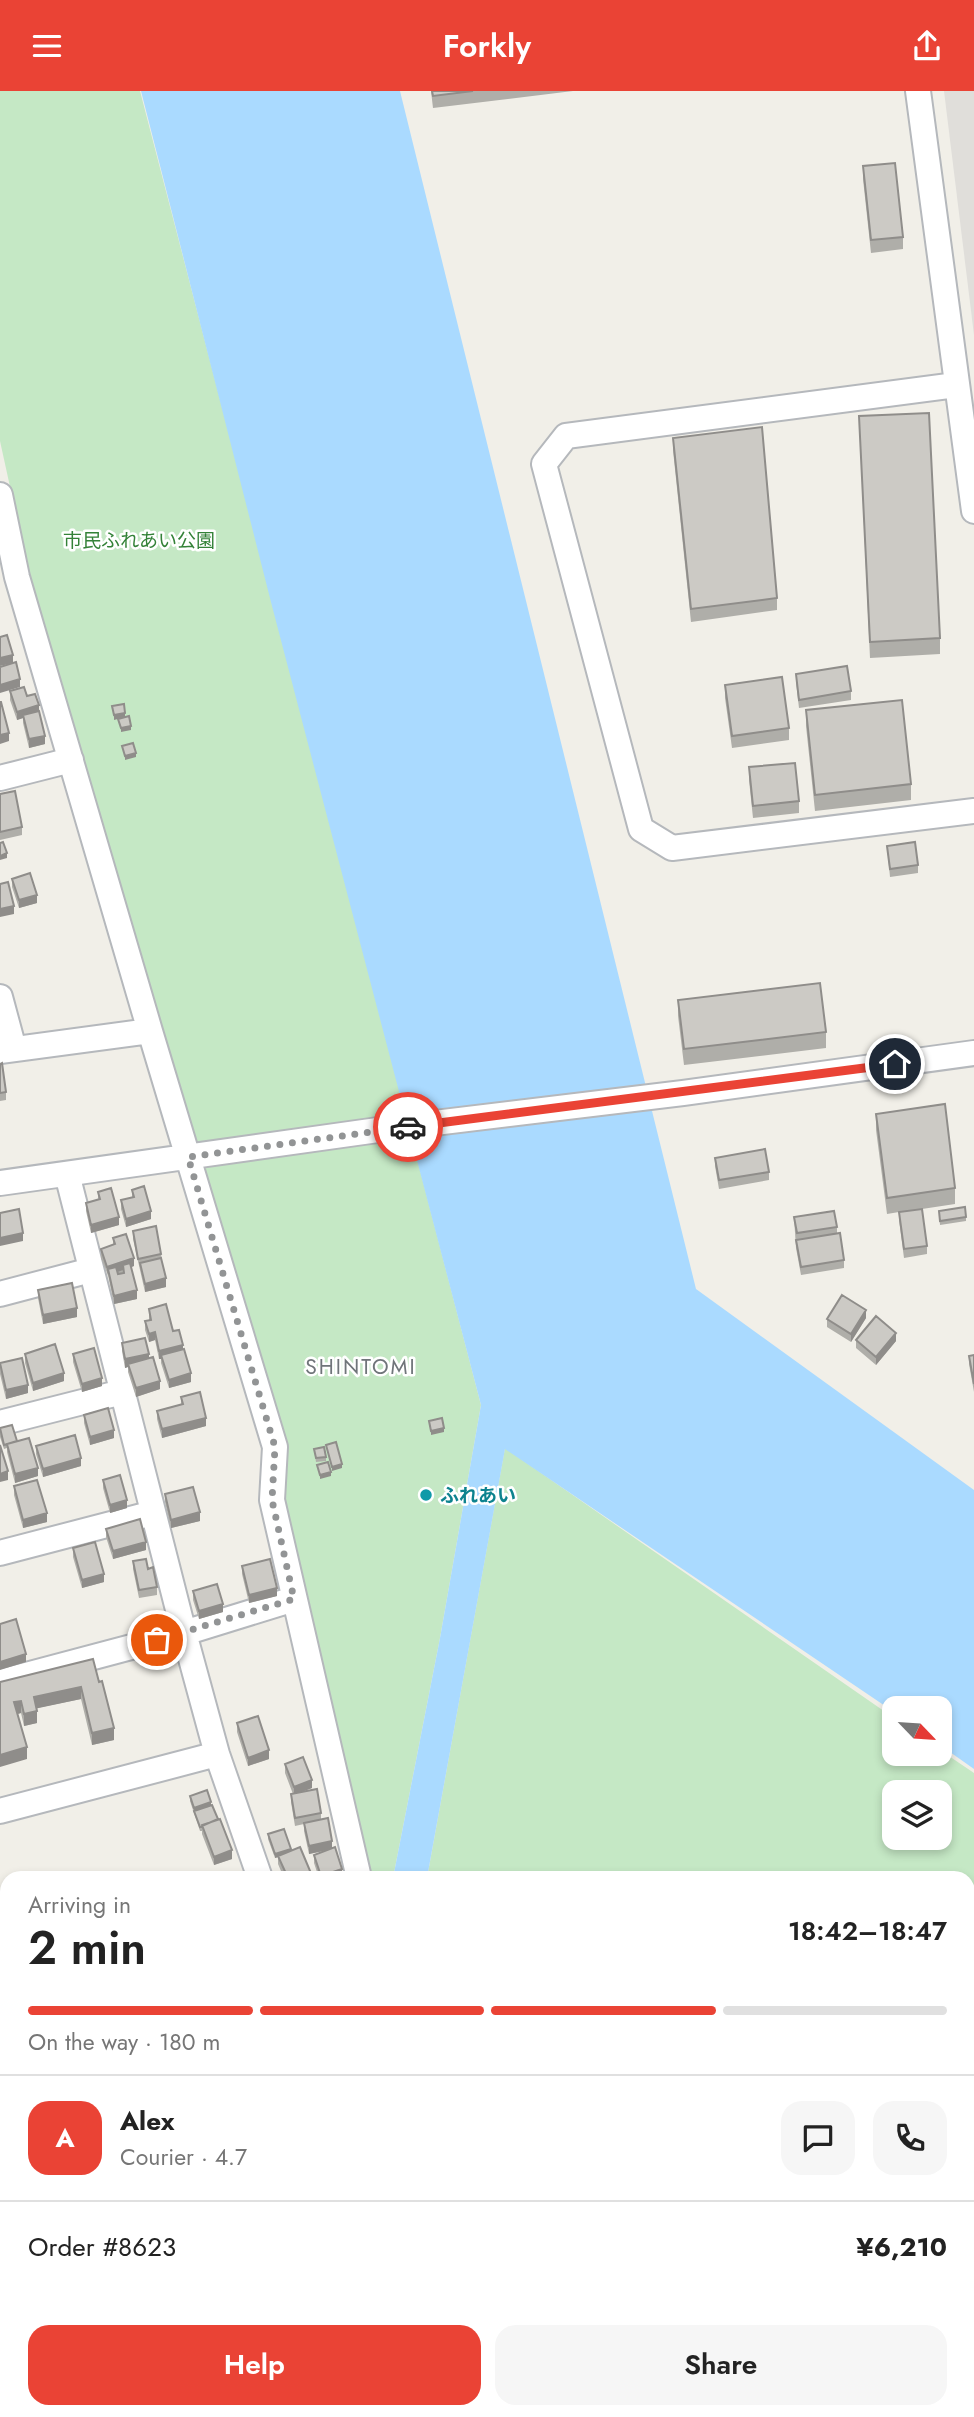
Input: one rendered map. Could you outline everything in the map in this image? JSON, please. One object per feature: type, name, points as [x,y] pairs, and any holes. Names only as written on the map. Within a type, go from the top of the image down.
[{"type":"street","points":[[918,91],[974,511]]},
{"type":"street","points":[[957,385],[566,436],[544,464],[641,829],[672,848],[974,811]]},
{"type":"street","points":[[0,495],[9,580],[71,760],[275,1447],[272,1500],[357,1871]]},
{"type":"street","points":[[0,778],[71,760]]},
{"type":"street","points":[[0,997],[7,1050],[150,1031]]},
{"type":"street","points":[[0,1183],[385,1129],[683,1093],[974,1053]]},
{"type":"street","points":[[67,1174],[184,1633],[252,1871]]},
{"type":"street","points":[[0,1294],[91,1270]]},
{"type":"street","points":[[0,1423],[122,1392]]},
{"type":"street","points":[[0,1553],[153,1513]]},
{"type":"street","points":[[0,1682],[184,1633],[294,1599]]},
{"type":"street","points":[[0,1811],[217,1754]]},
{"type":"shaded area","points":[[944,91],[974,91],[974,335]]},
{"type":"green space","name":"市民ふれあい公園","points":[[0,91],[140,91],[481,1405],[440,1638],[394,1871],[365,1871],[277,1499],[279,1447],[28,569],[0,441]]},
{"type":"green space","points":[[505,1448],[882,1710],[882,1766],[952,1766],[952,1758],[974,1773],[974,1871],[428,1871]]},
{"type":"water","points":[[141,91],[400,91],[696,1289],[974,1490],[974,1769],[952,1753],[952,1696],[882,1696],[882,1704],[505,1449],[428,1871],[394,1871],[440,1638],[481,1405],[272,606]]},
{"type":"building","points":[[432,91],[473,91],[433,96]]},
{"type":"building","points":[[895,163],[903,237],[871,240],[863,166]]},
{"type":"building","points":[[929,413],[940,638],[870,642],[859,416]]},
{"type":"building","points":[[762,427],[777,598],[691,609],[673,438]]},
{"type":"building","points":[[7,635],[13,655],[0,658],[0,637]]},
{"type":"building","points":[[16,662],[20,679],[0,685],[0,667]]},
{"type":"building","points":[[847,666],[851,691],[799,700],[796,674]]},
{"type":"building","points":[[782,677],[789,728],[732,736],[725,685]]},
{"type":"building","points":[[24,687],[27,696],[35,694],[39,705],[17,712],[10,691]]},
{"type":"building","points":[[902,700],[911,784],[815,795],[806,710]]},
{"type":"building","points":[[0,702],[9,733],[0,735]]},
{"type":"building","points":[[124,704],[125,713],[114,715],[112,706]]},
{"type":"building","points":[[39,711],[45,736],[29,739],[23,715]]},
{"type":"building","points":[[129,716],[131,726],[121,728],[118,719]]},
{"type":"building","points":[[133,743],[136,753],[125,756],[122,746]]},
{"type":"building","points":[[795,763],[799,801],[753,806],[749,767]]},
{"type":"building","points":[[15,791],[22,827],[0,832],[0,794]]},
{"type":"building","points":[[3,842],[7,853],[0,856],[0,843]]},
{"type":"building","points":[[915,842],[918,865],[890,869],[887,846]]},
{"type":"building","points":[[30,873],[37,895],[19,900],[12,879]]},
{"type":"building","points":[[8,882],[14,906],[0,909],[0,884]]},
{"type":"building","points":[[820,983],[826,1032],[684,1049],[678,1000]]},
{"type":"building","points":[[2,1063],[6,1092],[0,1093],[0,1064]]},
{"type":"building","points":[[945,1104],[955,1188],[887,1198],[876,1114]]},
{"type":"building","points":[[765,1149],[769,1172],[719,1180],[715,1158]]},
{"type":"building","points":[[144,1186],[151,1211],[126,1219],[121,1200],[134,1197],[132,1190]]},
{"type":"building","points":[[111,1188],[119,1217],[91,1225],[86,1203],[100,1199],[98,1192]]},
{"type":"building","points":[[965,1207],[966,1217],[940,1221],[939,1211]]},
{"type":"building","points":[[19,1209],[23,1233],[0,1238],[0,1213]]},
{"type":"building","points":[[922,1209],[927,1246],[904,1249],[899,1212]]},
{"type":"building","points":[[834,1211],[837,1227],[797,1233],[794,1217]]},
{"type":"building","points":[[156,1226],[161,1254],[138,1259],[133,1231]]},
{"type":"building","points":[[840,1233],[844,1260],[801,1267],[796,1240]]},
{"type":"building","points":[[126,1234],[134,1258],[107,1267],[101,1249],[115,1244],[113,1238]]},
{"type":"building","points":[[161,1258],[166,1278],[145,1284],[140,1263]]},
{"type":"building","points":[[130,1263],[137,1290],[114,1296],[108,1269],[116,1267],[118,1274],[124,1273],[123,1265]]},
{"type":"building","points":[[72,1283],[77,1308],[43,1315],[38,1290]]},
{"type":"building","points":[[842,1295],[866,1310],[851,1334],[827,1319]]},
{"type":"building","points":[[166,1304],[173,1331],[179,1330],[183,1345],[159,1351],[155,1332],[149,1334],[145,1321],[151,1320],[149,1309]]},
{"type":"building","points":[[876,1316],[896,1333],[876,1357],[856,1340]]},
{"type":"building","points":[[145,1338],[149,1354],[125,1359],[122,1343]]},
{"type":"building","points":[[55,1344],[64,1373],[33,1383],[25,1354]]},
{"type":"building","points":[[94,1348],[102,1378],[82,1384],[73,1354]]},
{"type":"building","points":[[184,1349],[191,1373],[169,1380],[161,1355]]},
{"type":"building","points":[[974,1355],[974,1384],[969,1356]]},
{"type":"building","points":[[153,1357],[160,1381],[136,1388],[128,1364]]},
{"type":"building","points":[[22,1358],[28,1385],[6,1390],[0,1363]]},
{"type":"building","points":[[200,1392],[206,1418],[162,1429],[157,1411],[183,1404],[181,1397]]},
{"type":"building","points":[[108,1408],[114,1430],[90,1437],[84,1415]]},
{"type":"building","points":[[442,1418],[444,1428],[431,1431],[429,1421]]},
{"type":"building","points":[[12,1425],[17,1441],[4,1445],[0,1428]]},
{"type":"building","points":[[75,1435],[81,1458],[43,1469],[36,1446]]},
{"type":"building","points":[[29,1438],[38,1468],[15,1474],[7,1444]]},
{"type":"building","points":[[336,1442],[342,1464],[332,1467],[326,1445]]},
{"type":"building","points":[[0,1445],[8,1471],[0,1474]]},
{"type":"building","points":[[324,1447],[326,1457],[316,1458],[314,1449]]},
{"type":"building","points":[[328,1462],[331,1472],[320,1475],[317,1465]]},
{"type":"building","points":[[120,1475],[127,1500],[110,1505],[103,1480]]},
{"type":"building","points":[[37,1480],[47,1513],[23,1520],[14,1486]]},
{"type":"building","points":[[193,1487],[200,1512],[171,1520],[165,1494]]},
{"type":"building","points":[[140,1519],[146,1542],[113,1551],[106,1529]]},
{"type":"building","points":[[95,1542],[104,1574],[82,1580],[73,1548]]},
{"type":"building","points":[[146,1559],[148,1569],[153,1567],[157,1587],[139,1590],[133,1561]]},
{"type":"building","points":[[270,1559],[277,1588],[249,1595],[242,1566]]},
{"type":"building","points":[[217,1584],[223,1604],[199,1611],[193,1591]]},
{"type":"building","points":[[16,1619],[26,1654],[0,1662],[0,1624]]},
{"type":"building","points":[[93,1659],[99,1682],[102,1681],[114,1728],[92,1733],[81,1687],[34,1697],[37,1711],[24,1714],[21,1701],[14,1702],[27,1747],[0,1755],[0,1682]]},
{"type":"building","points":[[258,1716],[269,1750],[248,1758],[237,1723]]},
{"type":"building","points":[[303,1757],[312,1780],[294,1787],[285,1764]]},
{"type":"building","points":[[317,1789],[321,1813],[295,1818],[291,1794]]},
{"type":"building","points":[[207,1790],[211,1802],[194,1808],[190,1796]]},
{"type":"building","points":[[212,1805],[218,1819],[200,1827],[194,1811]]},
{"type":"building","points":[[328,1818],[332,1841],[309,1846],[304,1823]]},
{"type":"building","points":[[220,1819],[232,1850],[214,1857],[202,1825]]},
{"type":"building","points":[[284,1829],[291,1849],[275,1854],[268,1834]]},
{"type":"building","points":[[300,1847],[310,1871],[285,1871],[278,1856]]},
{"type":"building","points":[[335,1847],[342,1869],[319,1871],[314,1855]]},
{"type":"way so far","points":[[157,1640],[294,1599],[272,1500],[275,1447],[188,1157],[408,1127]]},
{"type":"place","name":"ふれあい","points":[[426,1495]]},
{"type":"district","name":"SHINTOMI","points":[[361,1367]]},
{"type":"route","points":[[408,1127],[895,1064]]}]
